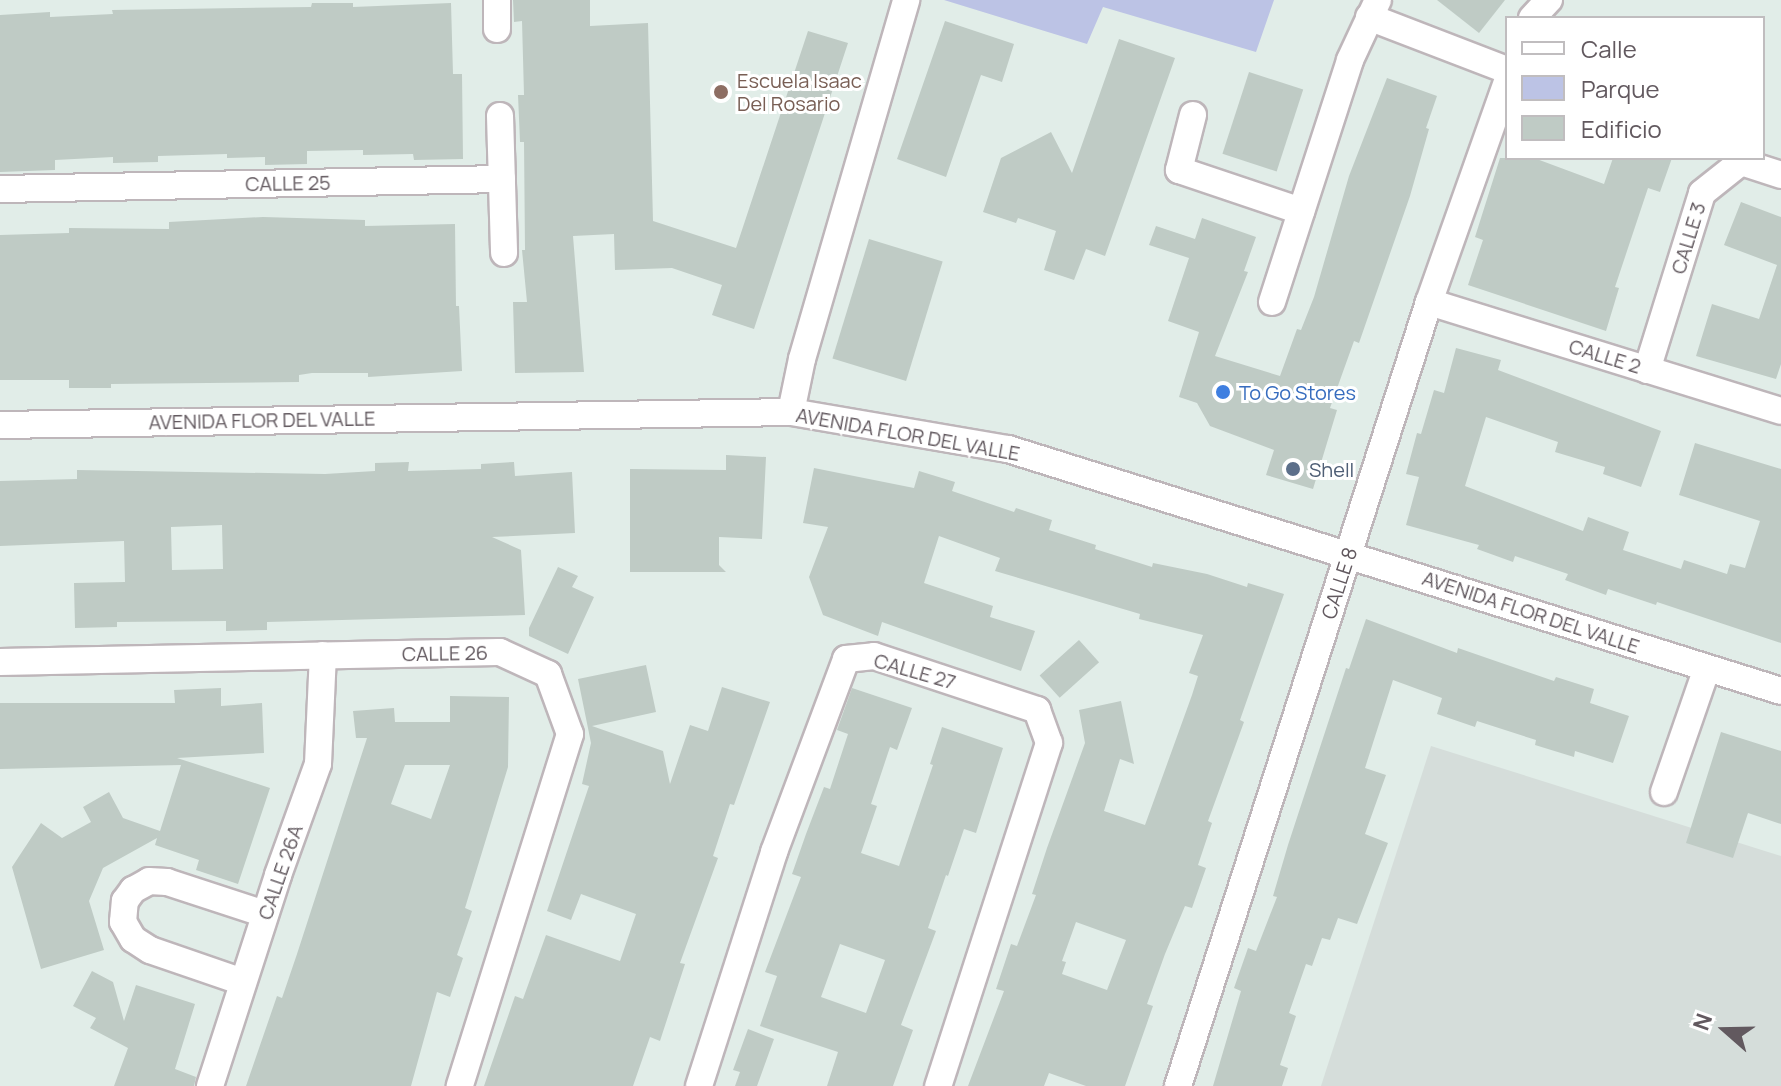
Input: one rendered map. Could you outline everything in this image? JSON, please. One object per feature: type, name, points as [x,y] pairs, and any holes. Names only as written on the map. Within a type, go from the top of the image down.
[{"type":"street","points":[[497,0],[497,29]]},
{"type":"street","points":[[791,412],[802,359],[906,0]]},
{"type":"street","points":[[1534,16],[1549,0]]},
{"type":"street","points":[[1272,302],[1350,60],[1373,8],[1505,69]]},
{"type":"street","name":"CALLE 8","points":[[1178,1086],[1429,302],[1505,88]]},
{"type":"street","points":[[1193,115],[1179,170],[1301,211]]},
{"type":"street","points":[[500,116],[504,253]]},
{"type":"street","name":"CALLE 3","points":[[1647,370],[1702,193],[1741,162],[1781,175]]},
{"type":"street","name":"CALLE 25","points":[[0,189],[502,179]]},
{"type":"street","name":"CALLE 2","points":[[1429,302],[1781,411]]},
{"type":"street","name":"AVENIDA FLOR DEL VALLE","points":[[0,425],[791,412],[1008,449],[1781,691]]},
{"type":"street","name":"CALLE 26","points":[[0,662],[500,652],[548,674],[570,734],[460,1086]]},
{"type":"street","name":"CALLE 26A","points":[[210,1086],[265,914],[318,764],[323,655]]},
{"type":"street","name":"CALLE 27","points":[[699,1086],[774,852],[846,659],[874,656],[1037,710],[1049,743],[938,1086]]},
{"type":"street","points":[[1664,792],[1707,668]]},
{"type":"street","points":[[243,982],[141,945],[133,939],[123,922],[125,901],[133,890],[149,881],[167,882],[265,914]]},
{"type":"shaded area","points":[[1431,746],[1781,856],[1781,1086],[1321,1086]]},
{"type":"green space","points":[[944,0],[1274,0],[1256,52],[1103,7],[1087,44]]},
{"type":"building","points":[[513,0],[590,0],[590,26],[648,23],[653,221],[736,248],[808,31],[848,43],[754,329],[712,315],[722,285],[672,268],[615,270],[614,234],[573,236],[584,372],[515,373],[513,302],[527,302],[522,250],[525,250],[524,142],[520,142],[518,95],[524,95],[522,21],[514,22]]},
{"type":"building","points":[[1437,0],[1505,0],[1479,33]]},
{"type":"building","points":[[312,3],[353,3],[353,7],[451,3],[453,74],[462,74],[463,159],[414,160],[413,154],[363,155],[363,150],[307,151],[307,164],[265,165],[265,157],[227,158],[227,154],[158,156],[158,162],[113,163],[113,157],[55,160],[55,170],[0,172],[0,15],[50,12],[50,17],[113,14],[112,10],[311,7]]},
{"type":"building","points":[[945,21],[1014,44],[1002,82],[981,75],[946,177],[897,159]]},
{"type":"building","points":[[1119,39],[1175,58],[1105,256],[1086,249],[1074,280],[1044,270],[1056,231],[1018,218],[1016,223],[983,212],[1001,158],[1051,132],[1072,173]]},
{"type":"building","points":[[1249,72],[1303,90],[1277,171],[1222,154]]},
{"type":"building","points":[[1387,78],[1437,96],[1410,196],[1359,343],[1354,341],[1330,408],[1337,410],[1313,489],[1266,475],[1274,450],[1210,426],[1197,403],[1179,397],[1199,332],[1168,321],[1189,258],[1149,245],[1156,226],[1195,239],[1202,218],[1256,237],[1244,271],[1248,272],[1215,356],[1280,376],[1297,329],[1301,330],[1314,297],[1349,176]]},
{"type":"building","points":[[1500,158],[1539,160],[1604,184],[1612,160],[1671,160],[1660,192],[1648,188],[1615,287],[1619,288],[1606,331],[1468,285],[1483,240],[1475,237]]},
{"type":"building","points":[[1741,202],[1781,217],[1781,364],[1776,379],[1696,356],[1712,304],[1759,319],[1777,265],[1724,245]]},
{"type":"building","points":[[263,217],[365,220],[365,226],[455,224],[456,306],[459,306],[462,371],[368,377],[368,373],[312,373],[299,375],[299,382],[111,384],[111,388],[69,388],[69,380],[0,380],[0,235],[69,233],[69,228],[169,229],[169,222]]},
{"type":"building","points":[[869,239],[943,262],[906,381],[832,359]]},
{"type":"building","points":[[1456,348],[1501,360],[1498,370],[1661,431],[1641,487],[1603,474],[1605,467],[1555,452],[1558,442],[1486,417],[1465,486],[1583,531],[1588,517],[1629,532],[1623,550],[1681,569],[1684,560],[1727,574],[1730,564],[1745,568],[1760,521],[1679,495],[1695,443],[1781,469],[1781,643],[1657,602],[1656,605],[1608,589],[1606,595],[1565,580],[1568,574],[1515,556],[1513,562],[1477,549],[1479,545],[1406,525],[1419,477],[1406,474],[1417,433],[1421,434],[1434,390],[1444,393]]},
{"type":"building","points":[[726,455],[766,457],[762,539],[719,537],[719,565],[726,572],[630,572],[630,469],[726,470]]},
{"type":"building","points":[[409,462],[408,471],[481,469],[481,464],[514,462],[515,476],[572,472],[575,533],[492,537],[521,550],[525,615],[267,622],[267,630],[226,631],[226,621],[117,622],[117,627],[75,628],[74,583],[125,582],[124,541],[0,546],[0,481],[77,479],[77,470],[325,474],[375,471],[375,463]],"holes":[[[222,525],[223,569],[172,570],[171,527]]]},
{"type":"building","points":[[814,468],[914,488],[919,471],[955,482],[952,491],[1014,512],[1016,508],[1052,520],[1049,530],[1096,545],[1095,549],[1152,567],[1153,563],[1207,574],[1247,587],[1248,583],[1284,594],[1240,720],[1244,722],[1208,821],[1212,823],[1198,865],[1206,868],[1192,908],[1185,906],[1165,954],[1147,1004],[1153,1006],[1125,1086],[1086,1086],[1049,1073],[1044,1086],[968,1086],[1004,991],[996,989],[1011,944],[1017,946],[1036,895],[1032,894],[1085,743],[1079,710],[1121,701],[1134,764],[1120,759],[1104,811],[1145,825],[1198,676],[1189,673],[1203,635],[1139,619],[1140,614],[995,571],[1000,558],[939,536],[924,583],[993,606],[990,617],[1035,631],[1021,671],[882,622],[878,636],[823,615],[809,577],[828,527],[803,523]],"holes":[[[1076,922],[1126,940],[1107,990],[1062,974],[1066,962],[1062,961]]]},
{"type":"building","points":[[558,567],[578,576],[572,587],[594,597],[568,654],[529,636],[529,628]]},
{"type":"building","points":[[1366,619],[1457,653],[1458,648],[1554,681],[1556,677],[1594,689],[1590,703],[1629,716],[1613,763],[1575,751],[1574,757],[1535,745],[1536,740],[1477,721],[1475,727],[1437,714],[1442,698],[1393,680],[1365,768],[1386,775],[1365,834],[1388,843],[1357,924],[1338,918],[1330,940],[1322,938],[1312,966],[1306,964],[1289,1013],[1296,1016],[1280,1065],[1288,1068],[1282,1086],[1213,1086],[1241,991],[1234,988],[1248,948],[1256,951],[1277,897],[1273,896],[1288,845],[1346,668],[1349,669]]},
{"type":"building","points":[[1079,640],[1099,662],[1060,698],[1040,675]]},
{"type":"building","points":[[646,665],[656,712],[592,726],[663,751],[670,784],[690,725],[708,731],[722,687],[770,702],[713,856],[718,858],[680,963],[685,964],[660,1041],[650,1037],[633,1086],[484,1086],[515,996],[523,999],[546,935],[620,961],[636,914],[581,894],[571,920],[547,911],[589,786],[582,784],[591,743],[578,679]]},
{"type":"building","points":[[221,688],[221,706],[262,703],[264,753],[177,758],[270,788],[238,884],[196,870],[199,860],[155,845],[157,838],[103,868],[89,901],[104,950],[41,969],[12,867],[41,823],[62,838],[91,822],[83,807],[109,792],[123,818],[160,831],[181,765],[0,769],[0,703],[175,703],[174,690]]},
{"type":"building","points":[[852,688],[912,708],[897,750],[890,747],[871,804],[877,806],[861,853],[899,866],[933,765],[930,764],[942,727],[1003,748],[976,833],[964,829],[928,928],[936,931],[901,1025],[913,1030],[893,1086],[827,1086],[838,1052],[760,1026],[777,976],[765,972],[801,877],[792,874],[824,787],[830,789],[848,734],[837,730]],"holes":[[[840,944],[885,960],[866,1013],[821,997]]]},
{"type":"building","points":[[450,696],[509,697],[508,767],[465,908],[472,911],[457,955],[463,958],[450,997],[437,992],[411,1086],[246,1086],[277,996],[282,998],[367,738],[356,738],[353,711],[394,708],[395,722],[450,722]],"holes":[[[405,765],[450,765],[431,819],[391,804]]]},
{"type":"building","points":[[1721,732],[1781,751],[1781,824],[1748,813],[1733,858],[1686,843]]},
{"type":"building","points":[[92,971],[113,982],[124,1021],[136,985],[195,1004],[175,1069],[196,1077],[194,1086],[114,1086],[128,1048],[90,1028],[96,1018],[73,1006]]},
{"type":"building","points":[[748,1029],[774,1039],[757,1086],[735,1086],[740,1072],[733,1070]]},
{"type":"place","name":"Escuela Isaac Del Rosario","points":[[721,92]]},
{"type":"place","name":"To Go Stores","points":[[1223,392]]},
{"type":"place","name":"Shell","points":[[1293,469]]}]
